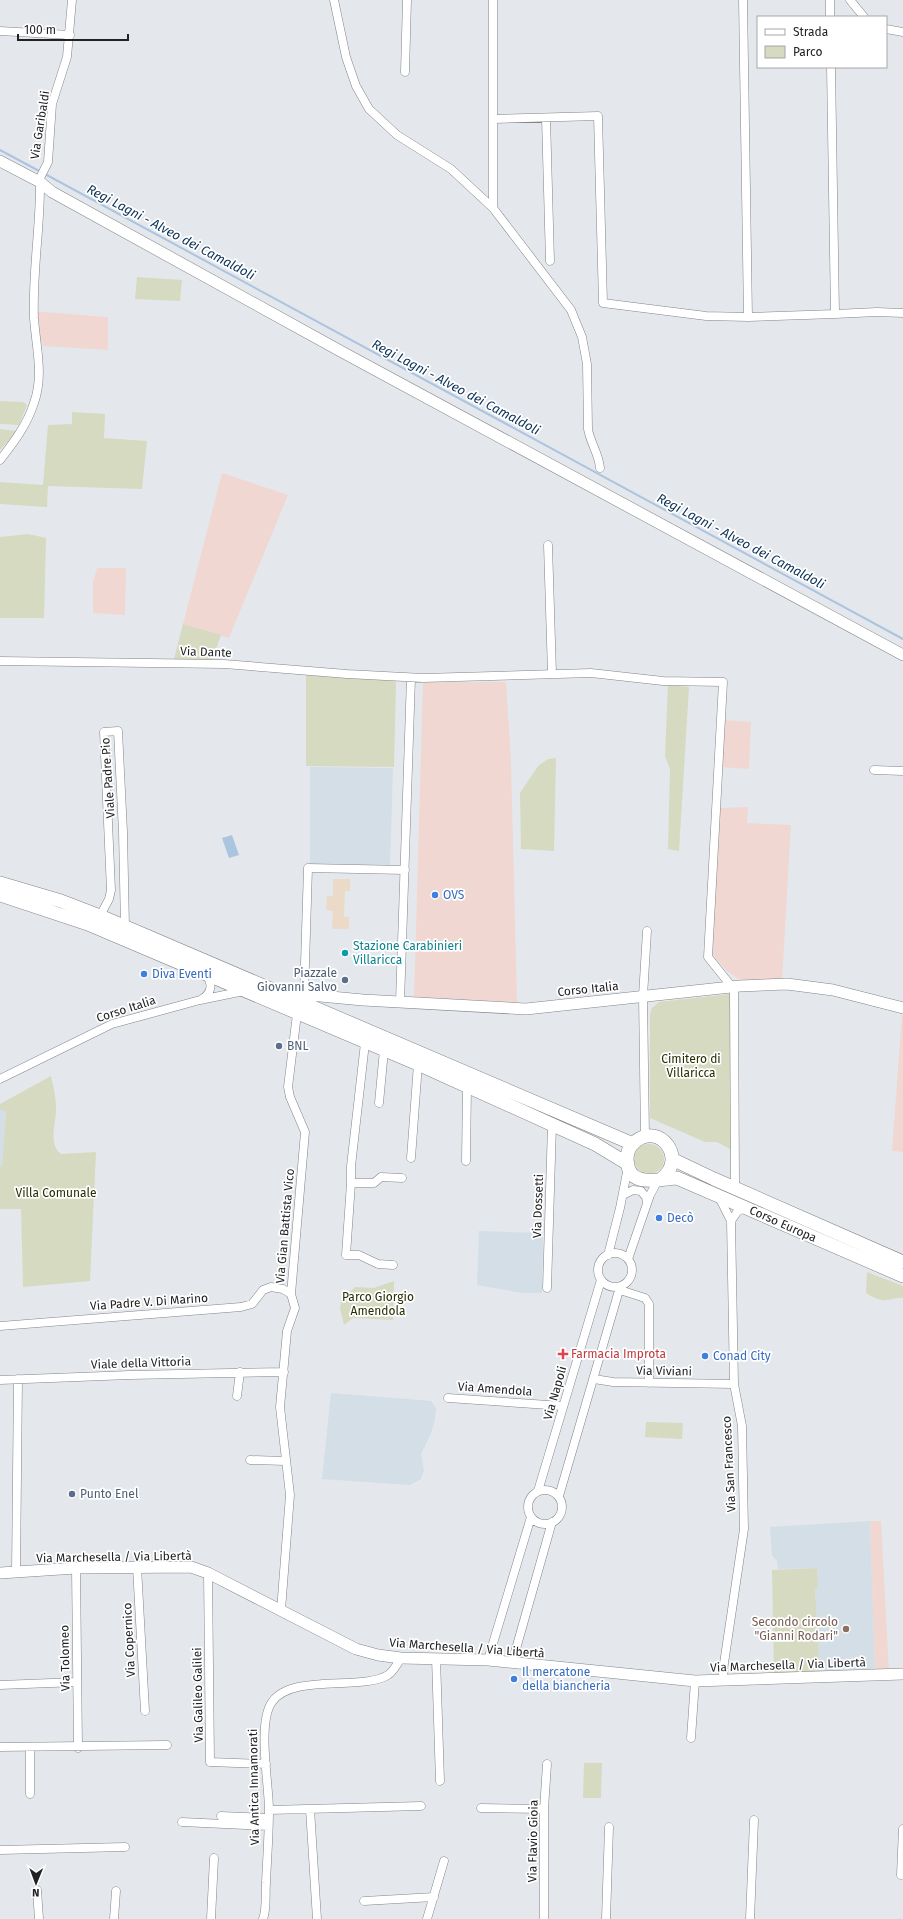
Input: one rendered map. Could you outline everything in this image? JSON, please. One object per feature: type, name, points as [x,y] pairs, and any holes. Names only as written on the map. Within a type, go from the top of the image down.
[{"type":"main road","points":[[0,883],[61,901],[125,926],[265,994],[297,1014],[418,1064],[595,1144],[628,1165]]},
{"type":"main road","points":[[0,895],[82,922],[244,991],[265,994],[323,1013],[633,1144]]},
{"type":"main road","points":[[646,1136],[657,1137],[664,1141],[671,1151],[672,1159],[669,1170],[659,1179],[650,1181],[638,1178],[632,1173],[628,1165],[627,1155],[633,1144],[646,1136]]},
{"type":"main road","name":"Corso Europa","points":[[672,1159],[733,1188],[903,1262]]},
{"type":"main road","name":"Corso Europa","points":[[659,1179],[677,1178],[903,1276]]},
{"type":"street","name":"Via Garibaldi","points":[[40,180],[48,162],[52,104],[67,57],[72,0]]},
{"type":"street","points":[[334,0],[346,57],[356,86],[369,109],[396,136],[451,169],[493,208],[516,240],[563,297],[578,325],[582,337],[587,364],[589,437],[600,460],[600,468]]},
{"type":"street","points":[[405,72],[407,0]]},
{"type":"street","points":[[493,0],[493,208]]},
{"type":"street","points":[[743,0],[748,317]]},
{"type":"street","points":[[830,0],[830,16]]},
{"type":"street","points":[[850,0],[863,16]]},
{"type":"street","points":[[887,29],[903,32]]},
{"type":"street","points":[[0,31],[70,35]]},
{"type":"street","points":[[831,68],[835,314]]},
{"type":"street","points":[[494,119],[598,116],[603,303],[706,316],[748,317],[877,312],[903,313]]},
{"type":"street","points":[[546,118],[550,261]]},
{"type":"street","points":[[0,161],[40,180],[52,192],[344,353],[903,655]]},
{"type":"street","points":[[0,460],[19,436],[35,402],[39,374],[34,319],[40,180]]},
{"type":"street","points":[[548,545],[552,674]]},
{"type":"street","name":"Via Dante","points":[[0,661],[224,664],[411,678],[591,673],[663,681],[723,682],[708,957],[732,987]]},
{"type":"street","points":[[400,1002],[411,678]]},
{"type":"street","name":"Viale Padre Pio","points":[[100,916],[109,899],[111,890],[104,732],[118,731],[123,832],[125,926]]},
{"type":"street","points":[[874,770],[903,771]]},
{"type":"street","points":[[304,996],[308,868],[405,870]]},
{"type":"street","points":[[646,1136],[643,996],[647,931]]},
{"type":"street","points":[[202,999],[209,992],[211,986],[211,981],[206,974]]},
{"type":"street","name":"Corso Italia","points":[[265,994],[526,1009],[732,987],[795,985],[833,990],[903,1008]]},
{"type":"street","points":[[732,987],[734,994],[735,1183],[733,1188]]},
{"type":"street","name":"Corso Italia","points":[[0,1079],[112,1024],[202,999],[244,991]]},
{"type":"street","points":[[323,1013],[327,998]]},
{"type":"street","name":"Via Gian Battista Vico","points":[[280,1610],[290,1496],[280,1407],[287,1332],[294,1308],[291,1294],[306,1132],[290,1097],[288,1088],[297,1014]]},
{"type":"street","points":[[365,1043],[352,1166],[346,1254],[359,1256],[378,1264],[393,1265]]},
{"type":"street","points":[[378,1103],[384,1050]]},
{"type":"street","points":[[411,1158],[418,1064]]},
{"type":"street","points":[[466,1086],[466,1161]]},
{"type":"street","name":"Via Dossetti","points":[[547,1288],[552,1125]]},
{"type":"street","points":[[628,1165],[623,1195],[608,1255],[598,1266],[598,1275],[607,1286],[620,1288],[645,1298],[649,1304],[649,1383]]},
{"type":"street","points":[[351,1182],[374,1183],[381,1177],[402,1178]]},
{"type":"street","points":[[628,1259],[647,1203],[659,1179]]},
{"type":"street","points":[[623,1195],[633,1190],[641,1191],[646,1197],[647,1203]]},
{"type":"street","name":"Via San Francesco","points":[[719,1196],[730,1221],[734,1384],[742,1426],[744,1529],[731,1604],[722,1670],[723,1681]]},
{"type":"street","points":[[730,1221],[737,1212],[745,1207]]},
{"type":"street","points":[[558,1496],[620,1288],[631,1277],[632,1268],[628,1259],[621,1254],[608,1255]]},
{"type":"street","name":"Via Napoli","points":[[538,1491],[601,1280]]},
{"type":"street","name":"Via Padre V. Di Marino","points":[[0,1326],[241,1307],[252,1304],[263,1290],[271,1287],[283,1289],[291,1294]]},
{"type":"street","points":[[237,1396],[240,1372]]},
{"type":"street","name":"Viale della Vittoria","points":[[0,1380],[130,1374],[284,1372]]},
{"type":"street","points":[[16,1572],[18,1379]]},
{"type":"street","name":"Via Viviani","points":[[594,1379],[613,1382],[734,1384]]},
{"type":"street","name":"Via Amendola","points":[[448,1398],[563,1406]]},
{"type":"street","points":[[250,1460],[285,1461]]},
{"type":"street","points":[[488,1660],[531,1517],[528,1502],[530,1498],[538,1491],[549,1490],[558,1496],[562,1506],[560,1516],[552,1522],[543,1524],[531,1517]]},
{"type":"street","points":[[512,1663],[552,1522]]},
{"type":"street","name":"Via Marchesella / Via Libertà","points":[[0,1573],[76,1568],[191,1567],[208,1573],[356,1649],[378,1655],[401,1658],[488,1660],[695,1681],[903,1674]]},
{"type":"street","name":"Via Tolomeo","points":[[76,1568],[78,1748]]},
{"type":"street","name":"Via Copernico","points":[[137,1568],[145,1711]]},
{"type":"street","name":"Via Galileo Galilei","points":[[208,1573],[210,1762],[266,1764]]},
{"type":"street","name":"Via Antica Innamorati","points":[[263,1919],[269,1818],[265,1728],[267,1714],[272,1702],[289,1690],[333,1682],[381,1678],[389,1674],[401,1658]]},
{"type":"street","points":[[436,1658],[440,1781]]},
{"type":"street","points":[[692,1738],[695,1681]]},
{"type":"street","points":[[0,1685],[78,1682]]},
{"type":"street","points":[[0,1748],[78,1748],[167,1745]]},
{"type":"street","points":[[30,1748],[30,1794]]},
{"type":"street","name":"Via Flavio Gioia","points":[[544,1919],[544,1809],[547,1764]]},
{"type":"street","points":[[182,1822],[269,1818],[310,1809],[421,1806]]},
{"type":"street","points":[[481,1808],[544,1809]]},
{"type":"street","points":[[310,1809],[317,1919]]},
{"type":"street","points":[[221,1816],[269,1818]]},
{"type":"street","points":[[750,1919],[754,1820]]},
{"type":"street","points":[[606,1919],[610,1827]]},
{"type":"street","points":[[901,1875],[903,1829]]},
{"type":"street","points":[[0,1850],[125,1847]]},
{"type":"street","points":[[211,1919],[214,1858]]},
{"type":"street","points":[[428,1919],[444,1861]]},
{"type":"street","points":[[37,1890],[40,1919]]},
{"type":"street","points":[[114,1919],[116,1891]]},
{"type":"street","points":[[364,1901],[434,1897]]},
{"type":"shaded area","points":[[30,311],[108,317],[108,350],[43,346],[42,342],[32,343]]},
{"type":"shaded area","points":[[222,473],[288,495],[229,638],[183,624]]},
{"type":"shaded area","points":[[97,568],[126,568],[125,615],[93,613],[93,582]]},
{"type":"shaded area","points":[[423,682],[506,682],[511,761],[517,1002],[414,998]]},
{"type":"shaded area","points":[[724,720],[751,722],[749,769],[721,767]]},
{"type":"shaded area","points":[[310,767],[393,768],[390,865],[310,864]]},
{"type":"shaded area","points":[[748,807],[747,823],[791,825],[782,981],[740,980],[726,970],[715,958],[712,952],[719,808]]},
{"type":"shaded area","points":[[333,879],[350,879],[350,891],[345,891],[344,917],[349,917],[349,929],[332,929],[333,911],[326,910],[327,896],[333,896]]},
{"type":"shaded area","points":[[903,1015],[903,1152],[892,1151]]},
{"type":"shaded area","points":[[0,1110],[6,1111],[2,1167],[0,1166]]},
{"type":"shaded area","points":[[479,1231],[543,1233],[542,1293],[523,1293],[477,1285]]},
{"type":"shaded area","points":[[331,1393],[431,1401],[436,1408],[435,1419],[431,1433],[421,1454],[424,1470],[421,1479],[410,1485],[322,1479]]},
{"type":"shaded area","name":"Secondo circolo \"Gianni Rodari\"","points":[[870,1521],[875,1670],[820,1672],[815,1589],[818,1588],[817,1568],[778,1569],[777,1561],[772,1555],[770,1527]]},
{"type":"shaded area","points":[[870,1521],[881,1521],[889,1673],[875,1670]]},
{"type":"green space","points":[[137,277],[182,280],[180,301],[135,299]]},
{"type":"green space","points":[[0,401],[23,402],[27,405],[19,425],[0,424]]},
{"type":"green space","points":[[72,412],[105,414],[104,438],[147,441],[142,489],[48,486],[47,507],[0,504],[0,482],[43,485],[48,425],[72,424]]},
{"type":"green space","points":[[0,429],[17,431],[0,450]]},
{"type":"green space","points":[[28,534],[46,538],[44,618],[0,618],[0,537]]},
{"type":"green space","points":[[183,624],[221,635],[212,660],[174,659]]},
{"type":"green space","points":[[306,675],[396,681],[394,767],[306,766]]},
{"type":"green space","points":[[668,685],[689,687],[679,851],[668,849],[670,769],[665,756]]},
{"type":"green space","points":[[556,758],[554,851],[521,849],[520,793],[538,766],[548,759]]},
{"type":"green space","name":"Cimitero di Villaricca","points":[[730,994],[732,1150],[717,1142],[705,1142],[650,1118],[650,1014],[652,1008],[659,1002]]},
{"type":"green space","name":"Villa Comunale","points":[[51,1076],[56,1103],[54,1144],[61,1154],[96,1152],[90,1281],[23,1287],[21,1209],[0,1209],[0,1166],[2,1166],[6,1111],[0,1110],[0,1104]]},
{"type":"green space","points":[[649,1144],[659,1149],[664,1159],[659,1169],[649,1174],[639,1169],[634,1159],[639,1149]]},
{"type":"green space","points":[[867,1272],[903,1286],[903,1298],[882,1300],[866,1293]]},
{"type":"green space","name":"Parco Giorgio Amendola","points":[[394,1281],[393,1320],[353,1318],[344,1325],[340,1309],[342,1294],[351,1291],[355,1287],[374,1288]]},
{"type":"green space","points":[[646,1422],[683,1423],[682,1439],[645,1437]]},
{"type":"green space","points":[[817,1568],[818,1588],[815,1589],[820,1672],[774,1674],[772,1570]]},
{"type":"green space","points":[[584,1763],[602,1763],[601,1798],[583,1798]]},
{"type":"water","points":[[232,835],[239,855],[229,858],[222,838]]},
{"type":"waterway","name":"Regi Lagni - Alveo dei Camaldoli","points":[[0,150],[41,172]]},
{"type":"waterway","name":"Regi Lagni - Alveo dei Camaldoli","points":[[45,174],[903,639]]},
{"type":"place","name":"OVS","points":[[435,895]]},
{"type":"place","name":"Stazione Carabinieri Villaricca","points":[[345,953]]},
{"type":"place","name":"Diva Eventi","points":[[144,974]]},
{"type":"place","name":"Piazzale Giovanni Salvo","points":[[345,980]]},
{"type":"place","name":"BNL","points":[[279,1046]]},
{"type":"place","name":"Decò","points":[[659,1218]]},
{"type":"place","name":"Farmacia Improta","points":[[563,1354]]},
{"type":"place","name":"Conad City","points":[[705,1356]]},
{"type":"place","name":"Punto Enel","points":[[72,1494]]},
{"type":"place","name":"Secondo circolo \"Gianni Rodari\"","points":[[846,1629]]},
{"type":"place","name":"Il mercatone della biancheria","points":[[514,1679]]}]
